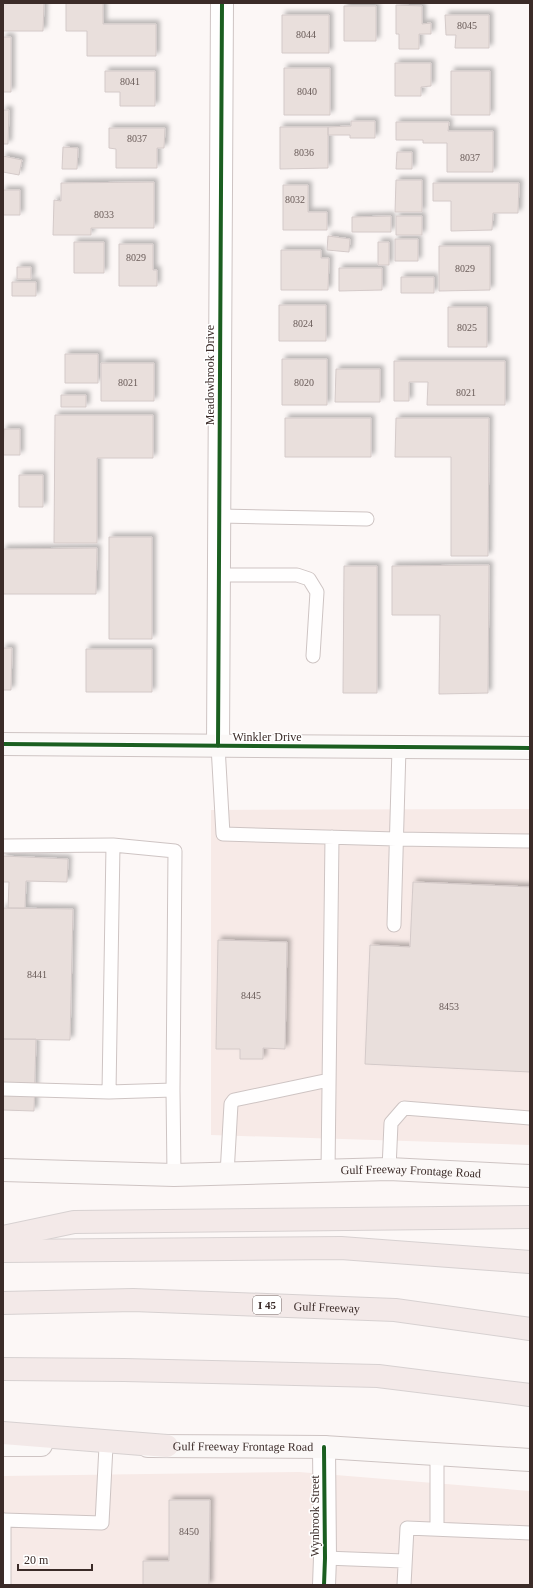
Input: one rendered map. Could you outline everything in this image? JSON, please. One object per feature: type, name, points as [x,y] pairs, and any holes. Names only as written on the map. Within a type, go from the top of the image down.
[{"type":"highway","points":[[3,1237],[74,1222],[530,1217]]},
{"type":"highway","points":[[3,1251],[341,1248],[530,1262]]},
{"type":"highway","name":"Gulf Freeway","points":[[3,1303],[133,1300],[395,1310],[530,1329]]},
{"type":"highway","points":[[3,1369],[124,1370],[378,1376],[530,1395]]},
{"type":"highway","points":[[3,1433],[167,1446]]},
{"type":"main road","name":"Winkler Drive","points":[[3,744],[530,748]]},
{"type":"main road","name":"Gulf Freeway Frontage Road","points":[[3,1170],[174,1175],[389,1169],[530,1176]]},
{"type":"main road","name":"Gulf Freeway Frontage Road","points":[[3,1445],[324,1447],[530,1460]]},
{"type":"street","name":"Meadowbrook Drive","points":[[218,746],[222,3]]},
{"type":"street","name":"Wynbrook Street","points":[[324,1447],[324,1585]]},
{"type":"lane","points":[[220,516],[367,519]]},
{"type":"lane","points":[[219,575],[298,575],[309,579],[317,592],[313,656]]},
{"type":"lane","points":[[218,746],[223,834],[530,841]]},
{"type":"lane","points":[[394,925],[399,748]]},
{"type":"lane","points":[[328,1171],[332,837]]},
{"type":"lane","points":[[3,846],[113,846],[175,851],[173,1090],[174,1175]]},
{"type":"lane","points":[[109,1092],[113,846]]},
{"type":"lane","points":[[227,1174],[231,1104],[234,1100],[329,1080]]},
{"type":"lane","points":[[3,1089],[109,1092],[173,1090]]},
{"type":"lane","points":[[389,1169],[391,1123],[404,1108],[530,1118]]},
{"type":"lane","points":[[4,1585],[4,1520],[102,1524],[106,1446]]},
{"type":"lane","points":[[437,1454],[438,1529]]},
{"type":"lane","points":[[404,1585],[404,1561],[407,1528],[530,1533]]},
{"type":"lane","points":[[325,1558],[404,1561]]},
{"type":"shaded area","points":[[530,809],[530,1145],[211,1135],[211,810]]},
{"type":"shaded area","points":[[299,1472],[530,1491],[530,1585],[3,1585],[3,1476]]},
{"type":"building","points":[[3,3],[44,3],[43,31],[3,31]]},
{"type":"building","points":[[66,3],[103,3],[103,24],[156,24],[156,56],[87,56],[87,31],[66,31]]},
{"type":"building","points":[[396,5],[422,6],[422,24],[431,23],[431,34],[419,34],[419,49],[399,49],[399,34],[396,34]]},
{"type":"building","points":[[344,6],[376,6],[376,41],[344,41]]},
{"type":"building","points":[[282,15],[329,15],[329,53],[282,53]]},
{"type":"building","points":[[445,15],[489,15],[489,48],[455,48],[456,35],[446,35]]},
{"type":"building","points":[[3,37],[11,37],[11,92],[3,92]]},
{"type":"building","points":[[395,63],[431,63],[431,86],[421,87],[421,96],[395,96]]},
{"type":"building","points":[[284,68],[330,68],[330,115],[284,115]]},
{"type":"building","points":[[105,71],[155,71],[155,106],[120,106],[120,92],[105,92]]},
{"type":"building","points":[[451,71],[490,71],[490,115],[451,115]]},
{"type":"building","points":[[3,110],[9,110],[8,144],[3,144]]},
{"type":"building","points":[[351,121],[375,121],[375,138],[350,138],[350,135],[328,135],[328,127],[351,126]]},
{"type":"building","points":[[396,122],[449,122],[448,131],[493,131],[493,172],[447,172],[447,143],[423,143],[423,140],[396,140]]},
{"type":"building","points":[[280,127],[328,127],[328,168],[280,169]]},
{"type":"building","points":[[109,128],[165,128],[164,148],[157,148],[157,168],[116,168],[116,149],[109,148]]},
{"type":"building","points":[[63,147],[78,148],[77,169],[62,169]]},
{"type":"building","points":[[397,152],[412,152],[412,169],[396,169]]},
{"type":"building","points":[[3,156],[22,160],[19,175],[3,172]]},
{"type":"building","points":[[396,180],[422,180],[422,212],[395,212]]},
{"type":"building","points":[[154,182],[154,228],[91,228],[91,235],[53,235],[54,200],[61,201],[61,183]]},
{"type":"building","points":[[433,183],[519,183],[518,213],[493,213],[492,230],[451,231],[451,201],[433,201]]},
{"type":"building","points":[[283,185],[308,185],[308,212],[327,212],[327,230],[283,230]]},
{"type":"building","points":[[3,190],[20,190],[20,215],[3,215]]},
{"type":"building","points":[[391,216],[391,232],[352,232],[352,217]]},
{"type":"building","points":[[396,216],[422,216],[422,235],[396,235]]},
{"type":"building","points":[[328,236],[350,239],[349,252],[327,250]]},
{"type":"building","points":[[395,239],[418,239],[418,261],[395,261]]},
{"type":"building","points":[[74,242],[104,242],[104,273],[74,273]]},
{"type":"building","points":[[378,242],[389,242],[389,265],[378,265]]},
{"type":"building","points":[[119,244],[153,244],[153,270],[157,270],[157,286],[119,286]]},
{"type":"building","points":[[439,246],[490,246],[490,290],[439,291]]},
{"type":"building","points":[[281,250],[321,250],[321,258],[329,258],[328,290],[281,290]]},
{"type":"building","points":[[17,267],[31,267],[31,279],[17,279]]},
{"type":"building","points":[[339,268],[382,268],[382,290],[339,291]]},
{"type":"building","points":[[401,277],[434,277],[434,293],[401,293]]},
{"type":"building","points":[[12,282],[36,282],[36,296],[12,296]]},
{"type":"building","points":[[279,305],[326,305],[326,341],[279,341]]},
{"type":"building","points":[[448,307],[487,307],[487,347],[448,347]]},
{"type":"building","points":[[65,354],[98,354],[98,383],[65,383]]},
{"type":"building","points":[[282,359],[327,359],[327,405],[282,405]]},
{"type":"building","points":[[394,361],[505,361],[505,405],[427,405],[428,382],[409,382],[409,401],[394,401]]},
{"type":"building","points":[[101,363],[154,363],[154,401],[101,401]]},
{"type":"building","points":[[336,369],[380,369],[380,402],[335,402]]},
{"type":"building","points":[[61,395],[86,395],[86,407],[61,407]]},
{"type":"building","points":[[55,415],[153,415],[153,458],[97,458],[97,543],[54,543]]},
{"type":"building","points":[[285,418],[371,418],[371,457],[285,457]]},
{"type":"building","points":[[396,418],[489,418],[488,556],[451,556],[451,457],[395,457]]},
{"type":"building","points":[[4,429],[20,429],[20,455],[3,455]]},
{"type":"building","points":[[19,475],[43,475],[43,507],[19,507]]},
{"type":"building","points":[[109,537],[152,537],[152,639],[109,639]]},
{"type":"building","points":[[97,548],[96,594],[3,594],[3,549]]},
{"type":"building","points":[[489,565],[488,693],[439,694],[440,615],[392,615],[392,566]]},
{"type":"building","points":[[344,566],[377,566],[377,693],[343,693]]},
{"type":"building","points":[[3,648],[12,648],[11,690],[3,690]]},
{"type":"building","points":[[86,649],[152,649],[152,692],[86,692]]},
{"type":"building","points":[[3,856],[68,859],[67,882],[26,881],[25,908],[8,908],[9,882],[3,882]]},
{"type":"building","points":[[413,882],[530,887],[530,1072],[365,1064],[370,945],[410,947]]},
{"type":"building","points":[[3,908],[73,909],[70,1040],[3,1039]]},
{"type":"building","points":[[218,940],[287,942],[285,1049],[263,1048],[263,1059],[240,1059],[240,1049],[216,1049]]},
{"type":"building","points":[[3,1039],[36,1039],[34,1111],[3,1110]]},
{"type":"building","points":[[169,1500],[210,1500],[209,1585],[143,1585],[143,1561],[169,1561]]},
{"type":"cycle path","points":[[218,746],[222,3]]},
{"type":"cycle path","points":[[3,744],[530,748]]},
{"type":"cycle path","points":[[324,1447],[324,1585]]}]
